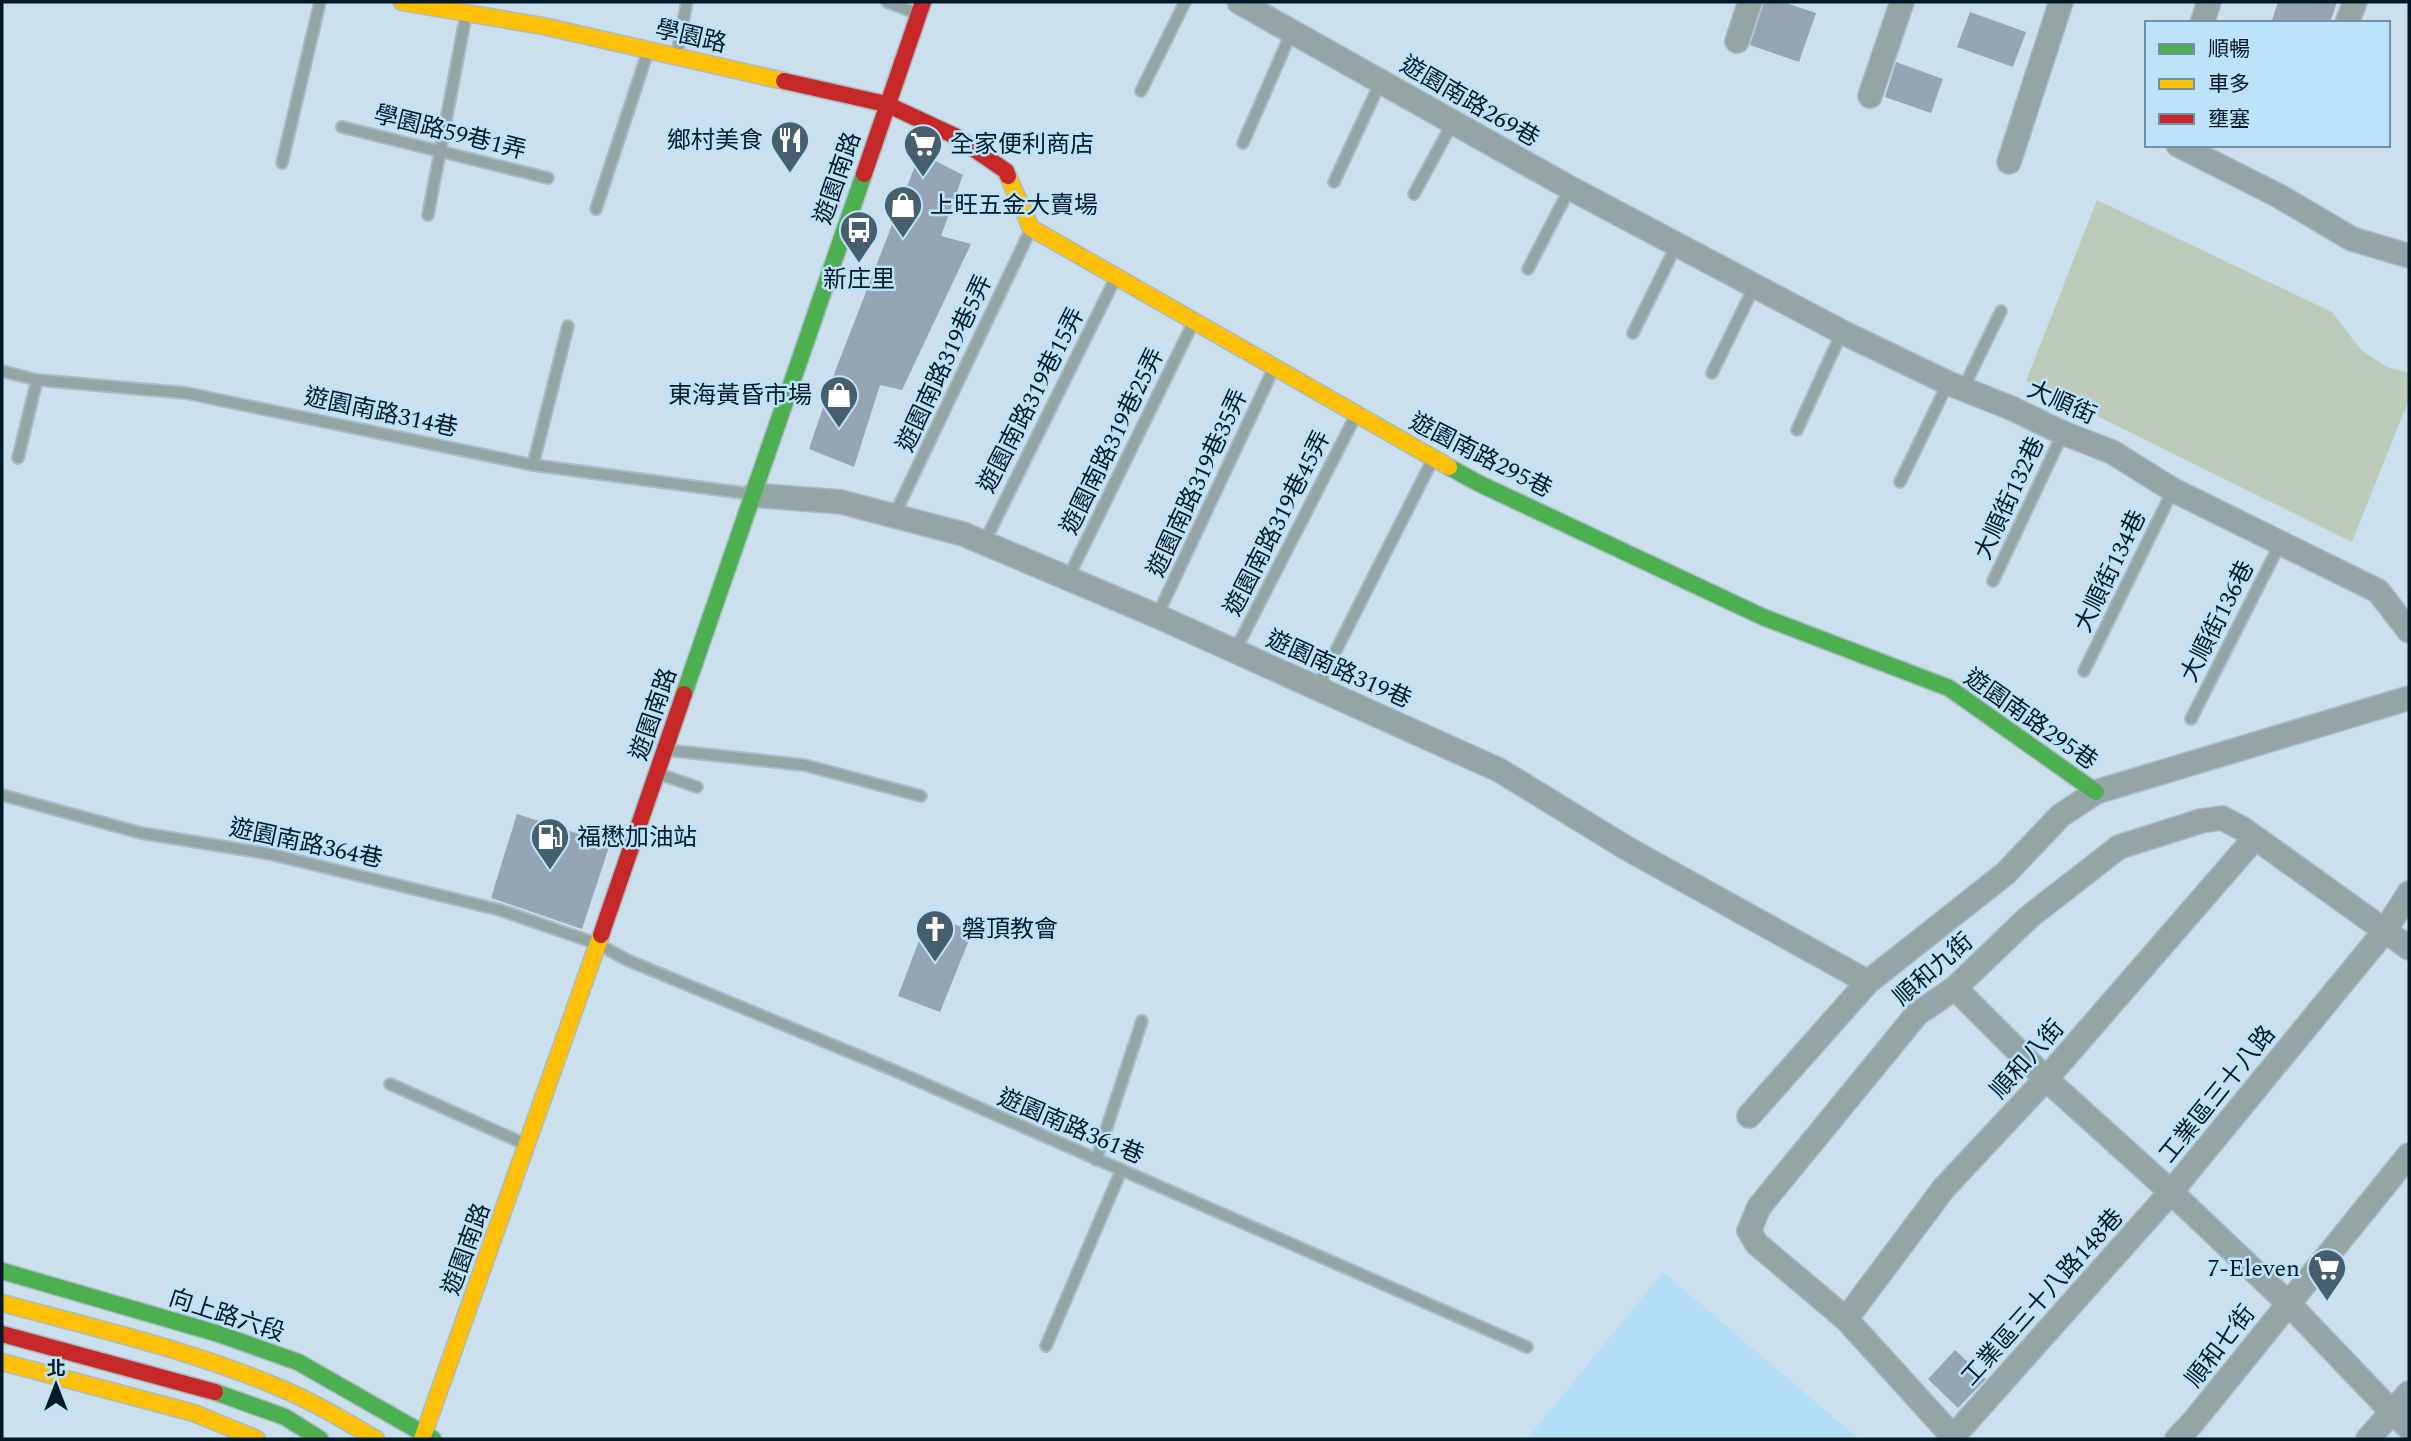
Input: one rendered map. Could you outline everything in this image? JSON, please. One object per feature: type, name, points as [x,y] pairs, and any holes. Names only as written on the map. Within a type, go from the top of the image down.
[{"type":"street","name":"學園路","points":[[402,2],[543,26],[886,104]]},
{"type":"street","name":"遊園南路269巷","points":[[1239,2],[1272,10],[1293,31],[1676,246]]},
{"type":"street","points":[[1737,41],[1750,2]]},
{"type":"street","points":[[1870,96],[1902,2]]},
{"type":"street","points":[[2009,162],[2061,2]]},
{"type":"street","points":[[2203,21],[2209,2]]},
{"type":"street","points":[[2348,21],[2355,2]]},
{"type":"street","name":"遊園南路","points":[[426,1437],[921,8]]},
{"type":"street","points":[[886,104],[955,136],[1006,171],[1031,228]]},
{"type":"street","points":[[2182,147],[2279,196],[2351,239],[2409,257]]},
{"type":"street","name":"遊園南路295巷","points":[[1031,228],[1478,483],[1762,617],[1949,688],[2096,792]]},
{"type":"street","name":"大順街","points":[[1676,246],[1842,332],[1955,386],[2112,452],[2173,490],[2378,591],[2409,631]]},
{"type":"street","name":"遊園南路319巷","points":[[753,495],[841,502],[963,534],[1157,616],[1499,770],[1628,849],[1868,982]]},
{"type":"street","points":[[1749,1116],[1868,982],[2006,873],[2060,816],[2096,792],[2409,698]]},
{"type":"street","name":"順和九街","points":[[1954,1438],[1846,1319],[1757,1244],[1749,1231],[1759,1207],[1917,1014],[1955,988],[2029,917],[2119,847],[2201,821],[2222,818],[2243,829],[2384,932]]},
{"type":"street","name":"順和八街","points":[[1846,1319],[1944,1188],[2046,1080],[2254,839]]},
{"type":"street","name":"工業區三十八路","points":[[2400,1420],[2288,1303],[2171,1192],[2384,932],[2409,893]]},
{"type":"street","points":[[2384,932],[2409,948]]},
{"type":"street","points":[[1955,988],[2046,1080],[2171,1192]]},
{"type":"street","name":"順和七街","points":[[2177,1439],[2409,1154]]},
{"type":"street","name":"工業區三十八路148巷","points":[[1954,1438],[2171,1192]]},
{"type":"street","name":"向上路六段","points":[[2,1271],[219,1334],[298,1362],[426,1437]]},
{"type":"street","name":"向上路六段","points":[[2,1303],[212,1362],[285,1391],[376,1439]]},
{"type":"street","points":[[2,1334],[205,1388],[285,1417],[320,1439]]},
{"type":"street","points":[[2,1362],[194,1413],[257,1439]]},
{"type":"street","points":[[2368,1439],[2400,1420],[2409,1394]]},
{"type":"lane","points":[[282,163],[320,2]]},
{"type":"lane","points":[[677,56],[687,2]]},
{"type":"lane","points":[[887,2],[921,8]]},
{"type":"lane","points":[[1141,91],[1185,2]]},
{"type":"lane","points":[[428,215],[467,13]]},
{"type":"lane","points":[[1243,143],[1293,31]]},
{"type":"lane","points":[[596,208],[648,50]]},
{"type":"lane","points":[[1334,182],[1381,80]]},
{"type":"lane","points":[[1414,194],[1453,122]]},
{"type":"lane","name":"學園路59巷1弄","points":[[342,127],[440,149],[548,178]]},
{"type":"lane","points":[[1528,269],[1570,188]]},
{"type":"lane","name":"遊園南路319巷5弄","points":[[894,516],[1031,228]]},
{"type":"lane","points":[[1633,332],[1676,246]]},
{"type":"lane","name":"遊園南路319巷15弄","points":[[984,543],[1116,277]]},
{"type":"lane","points":[[1712,373],[1755,285]]},
{"type":"lane","points":[[1900,482],[2001,311]]},
{"type":"lane","name":"遊園南路319巷25弄","points":[[1068,579],[1194,321]]},
{"type":"lane","points":[[533,465],[568,326]]},
{"type":"lane","points":[[1797,430],[1842,332]]},
{"type":"lane","name":"遊園南路319巷35弄","points":[[1157,616],[1275,368]]},
{"type":"lane","name":"遊園南路314巷","points":[[2,371],[37,380],[186,393],[533,465],[753,495]]},
{"type":"lane","points":[[19,457],[37,380]]},
{"type":"lane","name":"遊園南路319巷45弄","points":[[1236,651],[1356,414]]},
{"type":"lane","name":"大順街132巷","points":[[1993,581],[2063,433]]},
{"type":"lane","points":[[1317,688],[1433,458]]},
{"type":"lane","name":"大順街134巷","points":[[2084,671],[2173,490]]},
{"type":"lane","name":"大順街136巷","points":[[2192,719],[2281,542]]},
{"type":"lane","points":[[664,750],[804,765],[921,796]]},
{"type":"lane","points":[[657,773],[697,787]]},
{"type":"lane","name":"遊園南路364巷","points":[[2,794],[141,833],[270,853],[500,910],[598,944]]},
{"type":"lane","name":"遊園南路361巷","points":[[598,944],[627,960],[893,1070],[1527,1347]]},
{"type":"lane","points":[[1096,1160],[1142,1021]]},
{"type":"lane","points":[[390,1083],[527,1145]]},
{"type":"lane","points":[[1046,1346],[1121,1171]]},
{"type":"shaded area","points":[[1663,1272],[1859,1439],[1527,1439]]},
{"type":"green space","points":[[2097,200],[2332,312],[2361,350],[2387,367],[2409,373],[2409,399],[2352,542],[2026,381]]},
{"type":"building","points":[[1764,2],[1783,2],[1816,13],[1799,62],[1750,45]]},
{"type":"building","points":[[2278,2],[2337,2],[2331,21],[2272,21]]},
{"type":"building","points":[[1970,12],[2026,32],[2013,67],[1957,47]]},
{"type":"building","points":[[1896,62],[1943,79],[1931,113],[1885,97]]},
{"type":"building","points":[[920,153],[963,175],[941,236],[971,244],[902,390],[880,385],[854,467],[809,449],[836,369]]},
{"type":"building","name":"福懋加油站","points":[[517,814],[610,844],[582,929],[491,898]]},
{"type":"building","name":"磐頂教會","points":[[928,917],[973,930],[940,1012],[898,996]]},
{"type":"building","points":[[1955,1350],[1986,1379],[1958,1408],[1928,1379]]},
{"type":"traffic: fast","points":[[684,694],[864,174]]},
{"type":"traffic: fast","points":[[1449,467],[1763,617],[1949,688],[2096,792]]},
{"type":"traffic: fast","points":[[2,1271],[219,1334],[298,1362],[433,1439]]},
{"type":"traffic: fast","points":[[215,1392],[285,1417],[320,1439]]},
{"type":"traffic: slow","points":[[402,2],[543,26],[784,81]]},
{"type":"traffic: slow","points":[[1008,176],[1031,228],[1449,467]]},
{"type":"traffic: slow","points":[[422,1439],[601,935]]},
{"type":"traffic: slow","points":[[2,1303],[218,1364],[299,1396],[376,1439]]},
{"type":"traffic: slow","points":[[2,1362],[194,1413],[257,1439]]},
{"type":"traffic: jam","points":[[864,174],[923,2]]},
{"type":"traffic: jam","points":[[784,81],[886,104],[955,136],[1006,171],[1008,176]]},
{"type":"traffic: jam","points":[[601,935],[684,694]]},
{"type":"traffic: jam","points":[[2,1334],[215,1392]]},
{"type":"place","name":"鄉村美食","points":[[790,174]]},
{"type":"place","name":"全家便利商店","points":[[923,178]]},
{"type":"place","name":"上旺五金大賣場","points":[[903,239]]},
{"type":"place","name":"新庄里","points":[[859,264]]},
{"type":"place","name":"東海黃昏市場","points":[[839,429]]},
{"type":"place","name":"福懋加油站","points":[[550,871]]},
{"type":"place","name":"磐頂教會","points":[[935,963]]},
{"type":"place","name":"7-Eleven","points":[[2327,1302]]}]
